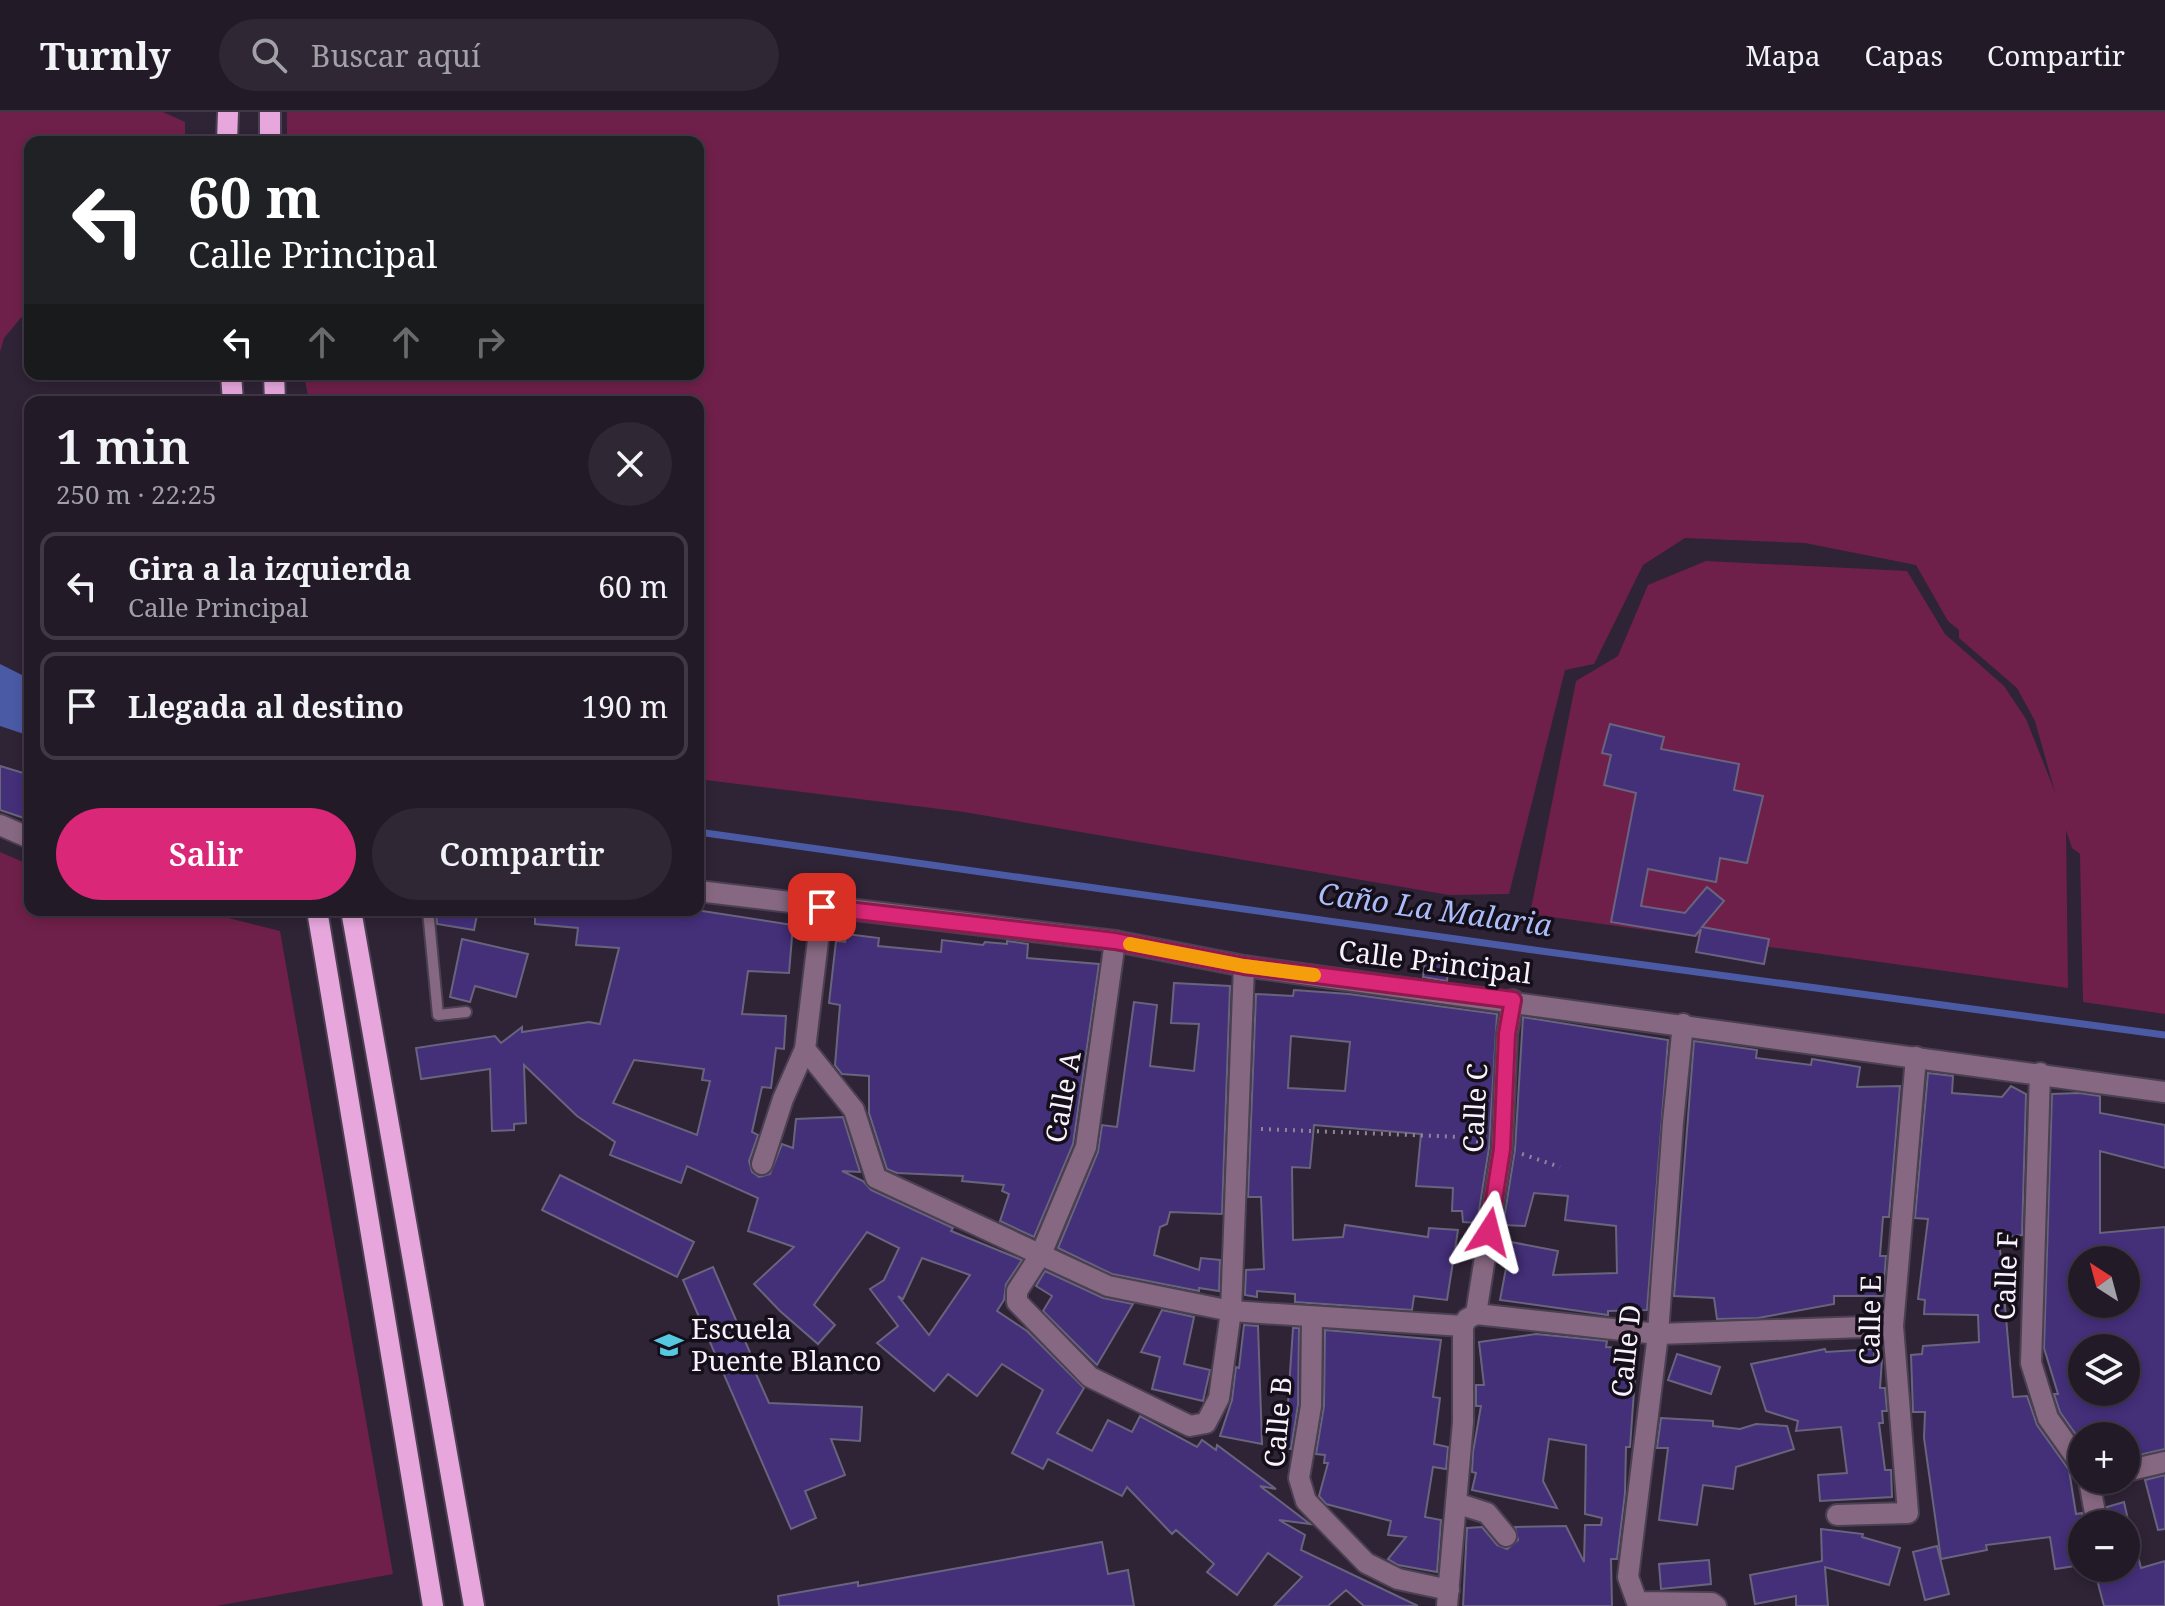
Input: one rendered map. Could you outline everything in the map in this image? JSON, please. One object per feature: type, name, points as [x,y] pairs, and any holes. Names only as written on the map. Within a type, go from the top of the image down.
[{"type":"main road","points":[[227,136],[228,112]]},
{"type":"main road","points":[[270,112],[270,136]]},
{"type":"main road","points":[[318,916],[433,1606]]},
{"type":"main road","points":[[352,916],[474,1606]]},
{"type":"street","points":[[0,825],[24,835]]},
{"type":"street","name":"Calle Principal","points":[[704,892],[1115,941],[1244,966],[1513,1000],[2165,1092]]},
{"type":"street","points":[[762,1164],[791,1077],[805,1049],[822,907]]},
{"type":"street","name":"Calle A","points":[[1115,941],[1086,1147],[1041,1254],[1017,1291],[1017,1302],[1090,1377],[1190,1426],[1206,1423],[1219,1398],[1231,1311]]},
{"type":"street","points":[[1231,1311],[1244,966]]},
{"type":"street","name":"Calle C","points":[[1448,1598],[1469,1320],[1502,1149],[1507,1034],[1513,1000]]},
{"type":"street","name":"Calle D","points":[[1683,1024],[1658,1334],[1628,1577],[1637,1602],[1712,1603],[1716,1606]]},
{"type":"street","points":[[805,1049],[854,1110],[876,1178],[1108,1286],[1231,1311],[1312,1317],[1469,1320],[1658,1334],[1893,1326]]},
{"type":"street","name":"Calle E","points":[[1837,1515],[1908,1513],[1893,1326],[1916,1057]]},
{"type":"street","name":"Calle F","points":[[2040,1073],[2031,1363],[2048,1418],[2068,1447]]},
{"type":"street","name":"Calle B","points":[[1312,1317],[1311,1406],[1299,1478],[1306,1501],[1366,1563],[1448,1598]]},
{"type":"street","points":[[2140,1468],[2165,1462]]},
{"type":"street","points":[[1456,1503],[1487,1513],[1506,1536]]},
{"type":"lane","points":[[429,916],[438,1015],[466,1012]]},
{"type":"path","points":[[1238,1128],[1461,1137],[1537,1157],[1560,1167]]},
{"type":"shaded area","points":[[0,112],[163,112],[185,122],[185,136],[24,136],[24,314],[4,338],[0,352]]},
{"type":"shaded area","points":[[287,112],[2165,112],[2165,1014],[2083,1002],[2080,854],[2072,848],[2066,830],[2068,988],[1530,914],[1576,681],[1618,656],[1648,585],[1706,561],[1907,571],[1945,634],[2004,686],[2026,719],[2055,792],[2035,721],[2017,688],[1959,638],[1959,630],[1948,621],[1916,565],[1805,543],[1685,538],[1643,565],[1594,664],[1565,670],[1509,894],[1449,895],[964,812],[704,780],[704,396],[308,396],[305,380],[704,380],[704,136],[287,136]]},
{"type":"shaded area","points":[[0,852],[24,862],[24,916],[221,916],[280,931],[393,1574],[216,1606],[0,1606]]},
{"type":"water","points":[[0,664],[24,676],[24,734],[0,726]]},
{"type":"building","points":[[1610,724],[1664,737],[1661,749],[1739,764],[1734,790],[1763,796],[1747,863],[1720,858],[1716,882],[1648,869],[1641,906],[1685,913],[1707,887],[1724,901],[1702,927],[1769,939],[1764,964],[1696,952],[1701,929],[1695,936],[1611,922],[1636,793],[1604,785],[1611,755],[1602,753]]},
{"type":"building","points":[[0,766],[24,773],[24,818],[0,810]]},
{"type":"building","points":[[704,911],[793,925],[789,973],[748,971],[742,1014],[786,1016],[784,1049],[776,1048],[771,1088],[762,1087],[752,1132],[758,1135],[749,1161],[752,1172],[759,1177],[770,1174],[782,1144],[793,1148],[796,1119],[843,1117],[860,1172],[842,1171],[863,1181],[871,1190],[953,1228],[951,1231],[1022,1260],[1006,1284],[1004,1300],[997,1311],[1027,1331],[1084,1388],[1057,1433],[1092,1451],[1108,1420],[1132,1432],[1140,1416],[1197,1447],[1202,1440],[1216,1450],[1217,1445],[1276,1489],[1260,1486],[1310,1524],[1279,1520],[1305,1535],[1301,1550],[1418,1606],[1364,1606],[1346,1590],[1328,1606],[1274,1606],[1302,1577],[1268,1553],[1237,1595],[1207,1572],[1214,1564],[1176,1530],[1172,1534],[1127,1487],[1122,1496],[1048,1459],[1043,1469],[1012,1453],[1043,1390],[1002,1364],[977,1396],[948,1374],[934,1391],[877,1343],[898,1326],[870,1289],[884,1280],[899,1248],[867,1232],[814,1305],[835,1325],[818,1344],[754,1284],[794,1247],[748,1231],[758,1198],[687,1166],[681,1183],[610,1155],[615,1142],[577,1116],[524,1065],[526,1123],[514,1124],[514,1130],[492,1131],[490,1069],[421,1079],[416,1048],[495,1036],[501,1043],[522,1027],[522,1032],[589,1022],[600,1024],[619,948],[576,945],[578,928],[535,924],[535,916],[704,916]],"holes":[[[634,1060],[704,1069],[702,1080],[710,1081],[697,1135],[613,1103]],[[922,1258],[970,1275],[929,1335],[898,1296],[903,1299]]]},
{"type":"building","points":[[436,916],[477,916],[474,930],[437,924]]},
{"type":"building","points":[[846,934],[879,938],[878,946],[941,952],[942,940],[983,945],[985,942],[1007,944],[1007,941],[1028,944],[1027,958],[1099,964],[1073,1144],[1034,1237],[1000,1221],[1009,1194],[1002,1191],[1004,1185],[962,1181],[963,1176],[897,1173],[887,1169],[869,1113],[869,1076],[842,1074],[835,1065],[840,1005],[829,1003],[836,941],[845,942]]},
{"type":"building","points":[[462,939],[528,954],[516,997],[475,986],[470,1002],[450,997]]},
{"type":"building","points":[[1425,962],[1449,964],[1447,981],[1423,977]]},
{"type":"building","points":[[1174,983],[1230,986],[1222,1214],[1170,1212],[1167,1224],[1160,1227],[1154,1255],[1199,1270],[1201,1258],[1220,1260],[1219,1291],[1199,1288],[1199,1291],[1112,1274],[1058,1248],[1098,1152],[1102,1125],[1117,1127],[1134,1002],[1157,1005],[1150,1066],[1194,1071],[1199,1024],[1171,1023]]},
{"type":"building","points":[[1294,990],[1349,994],[1497,1014],[1489,1148],[1477,1223],[1463,1222],[1462,1211],[1452,1211],[1453,1188],[1416,1186],[1421,1134],[1314,1125],[1310,1168],[1292,1167],[1293,1240],[1343,1237],[1345,1225],[1428,1237],[1429,1228],[1458,1230],[1447,1300],[1414,1296],[1412,1310],[1295,1302],[1295,1294],[1257,1291],[1257,1297],[1245,1295],[1246,1270],[1264,1269],[1261,1197],[1248,1197],[1256,994],[1293,996]],"holes":[[[1291,1036],[1350,1042],[1345,1091],[1288,1088]]]},
{"type":"building","points":[[1523,1017],[1668,1040],[1647,1310],[1608,1311],[1608,1315],[1500,1300],[1511,1242],[1558,1251],[1553,1275],[1617,1273],[1616,1226],[1565,1220],[1568,1196],[1534,1193],[1525,1226],[1503,1225],[1515,1150]]},
{"type":"building","points":[[1694,1041],[1757,1050],[1756,1058],[1811,1065],[1812,1059],[1860,1067],[1857,1087],[1900,1086],[1889,1217],[1883,1217],[1880,1256],[1886,1256],[1883,1296],[1834,1296],[1834,1304],[1758,1318],[1717,1319],[1714,1298],[1674,1296]]},
{"type":"building","points":[[1928,1073],[1953,1076],[1952,1093],[2002,1097],[2011,1086],[2026,1094],[2022,1235],[1999,1238],[2013,1397],[2027,1396],[2037,1425],[2068,1469],[2068,1494],[2073,1494],[2075,1510],[2068,1510],[2068,1567],[2055,1569],[2050,1537],[1986,1545],[1987,1550],[1941,1559],[1924,1438],[1925,1412],[1913,1412],[1911,1355],[1922,1354],[1923,1346],[1979,1342],[1978,1315],[1924,1314],[1925,1300],[1918,1299],[1928,1219],[1915,1218]]},
{"type":"building","points":[[2052,1094],[2100,1096],[2100,1113],[2165,1125],[2165,1168],[2100,1151],[2100,1233],[2165,1227],[2165,1449],[2140,1455],[2140,1422],[2068,1423],[2054,1394],[2058,1394],[2044,1348]]},
{"type":"building","points":[[560,1175],[694,1242],[677,1277],[542,1210]]},
{"type":"building","points":[[713,1267],[769,1403],[862,1407],[860,1441],[831,1439],[845,1475],[805,1491],[816,1518],[791,1529],[683,1280]]},
{"type":"building","points":[[1045,1271],[1103,1298],[1133,1304],[1097,1365],[1043,1311],[1052,1296],[1036,1286]]},
{"type":"building","points":[[1162,1310],[1194,1317],[1184,1364],[1210,1370],[1203,1401],[1152,1389],[1160,1357],[1141,1352]]},
{"type":"building","points":[[1244,1325],[1258,1326],[1262,1444],[1220,1436],[1232,1400],[1236,1367],[1239,1368]]},
{"type":"building","points":[[1293,1328],[1299,1328],[1298,1405],[1291,1449],[1285,1448]]},
{"type":"building","points":[[1325,1330],[1441,1340],[1433,1397],[1440,1398],[1434,1444],[1448,1447],[1446,1469],[1433,1467],[1425,1517],[1441,1520],[1437,1572],[1398,1565],[1388,1559],[1406,1537],[1388,1535],[1391,1521],[1326,1504],[1319,1496],[1328,1463],[1324,1463],[1325,1455],[1316,1454],[1324,1406]]},
{"type":"building","points":[[1536,1334],[1607,1341],[1606,1347],[1637,1349],[1617,1559],[1611,1559],[1612,1606],[1463,1606],[1467,1528],[1482,1527],[1497,1545],[1507,1549],[1518,1540],[1515,1527],[1566,1526],[1584,1562],[1585,1525],[1601,1525],[1602,1518],[1585,1514],[1586,1445],[1549,1439],[1543,1481],[1557,1508],[1472,1490],[1476,1473],[1472,1472],[1473,1452],[1481,1406],[1476,1406],[1476,1385],[1484,1385],[1479,1342]]},
{"type":"building","points":[[1825,1349],[1826,1352],[1874,1349],[1874,1360],[1882,1359],[1880,1388],[1885,1388],[1887,1411],[1882,1411],[1883,1423],[1879,1423],[1885,1470],[1891,1470],[1892,1497],[1820,1501],[1818,1475],[1847,1473],[1841,1427],[1796,1431],[1798,1421],[1766,1411],[1751,1364]]},
{"type":"building","points":[[1677,1354],[1720,1367],[1711,1394],[1668,1380]]},
{"type":"building","points":[[1661,1418],[1713,1421],[1713,1426],[1740,1429],[1756,1424],[1787,1426],[1794,1449],[1736,1467],[1733,1489],[1703,1485],[1697,1525],[1659,1520],[1668,1448],[1657,1448]]},
{"type":"building","points":[[2165,1475],[2165,1529],[2158,1530],[2145,1480]]},
{"type":"building","points":[[2124,1502],[2126,1510],[2108,1510],[2107,1507]]},
{"type":"building","points":[[1821,1529],[1863,1534],[1862,1537],[1900,1548],[1889,1585],[1825,1567],[1828,1606],[1796,1606],[1796,1596],[1755,1604],[1750,1575],[1822,1561]]},
{"type":"building","points":[[1102,1542],[1108,1574],[1128,1570],[1134,1606],[779,1606],[778,1596],[858,1582],[858,1586]]},
{"type":"building","points":[[1937,1546],[1949,1594],[1925,1600],[1913,1552]]},
{"type":"building","points":[[1709,1560],[1711,1584],[1661,1589],[1659,1564]]},
{"type":"building","points":[[2165,1561],[2165,1606],[2104,1606],[2098,1582],[2140,1582],[2140,1564],[2141,1568]]},
{"type":"waterway","name":"Caño La Malaria","points":[[704,833],[2165,1035]]},
{"type":"slow traffic","points":[[1130,944],[1244,966],[1314,975]]},
{"type":"place","name":"Escuela Puente Blanco","points":[[669,1345]]},
{"type":"route","points":[[822,907],[1115,941],[1244,966],[1513,1000],[1507,1034],[1502,1149],[1489,1232]]}]
